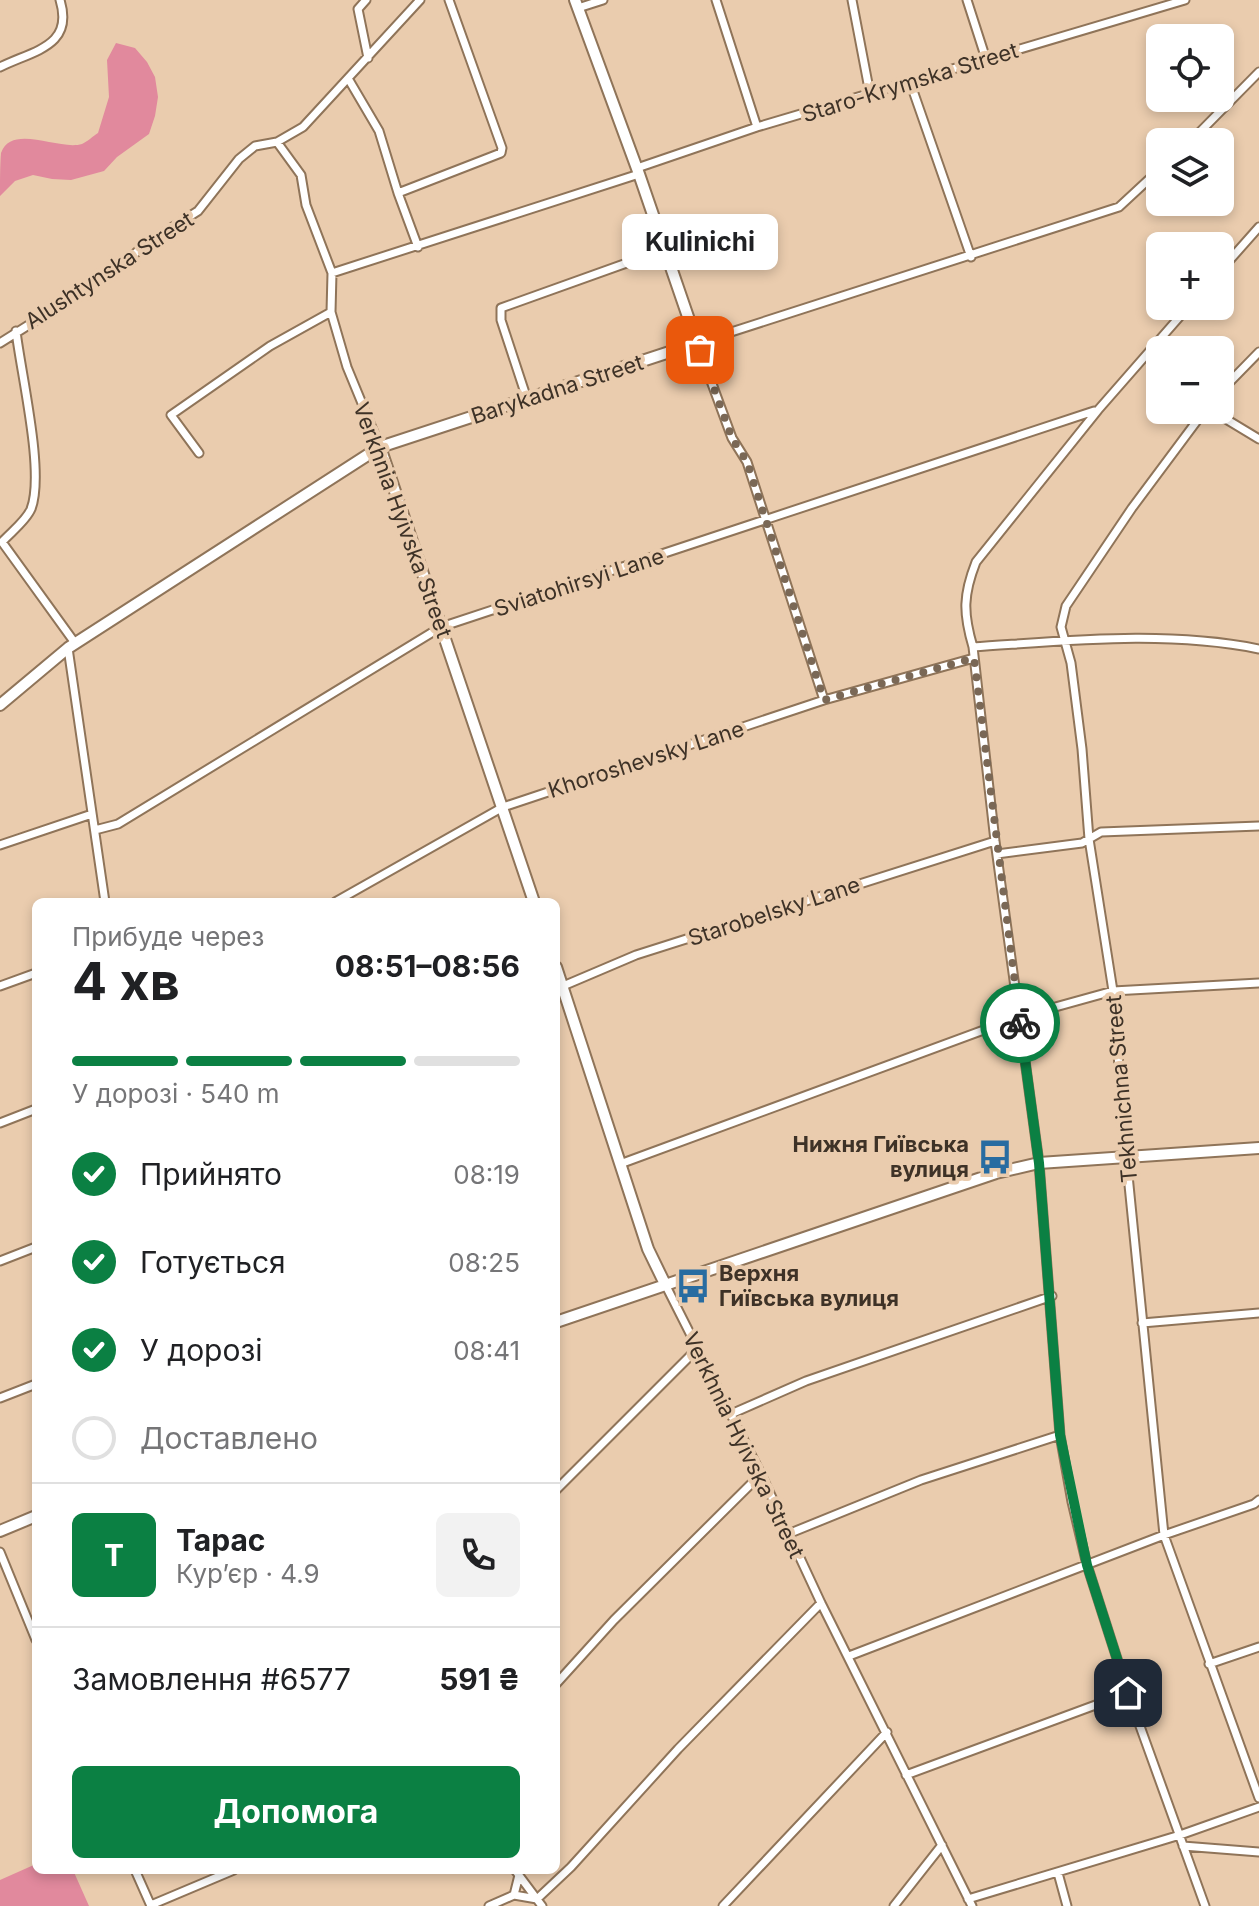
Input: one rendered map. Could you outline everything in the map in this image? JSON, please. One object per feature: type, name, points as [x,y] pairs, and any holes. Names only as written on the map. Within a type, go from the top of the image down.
[{"type":"street","points":[[0,67],[55,40],[64,29],[65,16],[60,0]]},
{"type":"street","points":[[366,0],[358,9],[368,58]]},
{"type":"street","name":"Alushtynska Street","points":[[0,343],[116,270],[146,244],[198,211],[239,159],[255,146],[277,142],[303,127],[420,0]]},
{"type":"street","points":[[398,193],[501,153],[502,148],[449,0]]},
{"type":"street","points":[[603,0],[576,4],[732,438],[747,462],[824,700]]},
{"type":"street","points":[[716,0],[757,127]]},
{"type":"street","points":[[852,0],[870,94]]},
{"type":"street","points":[[967,0],[986,59]]},
{"type":"street","name":"Staro-Krymska Street","points":[[332,273],[418,247],[757,127],[1185,0]]},
{"type":"street","points":[[1204,128],[1259,72]]},
{"type":"street","points":[[349,80],[379,131],[418,247]]},
{"type":"street","points":[[910,82],[971,257]]},
{"type":"street","name":"Verkhnia Hyivska Street","points":[[277,142],[301,175],[306,205],[332,273],[331,312],[347,367],[380,447],[533,898]]},
{"type":"street","name":"Barykadna Street","points":[[0,705],[72,646],[380,447],[1119,207],[1146,182]]},
{"type":"street","points":[[1234,255],[1259,227]]},
{"type":"street","points":[[527,399],[501,320],[501,308],[663,250]]},
{"type":"street","points":[[199,453],[171,415],[270,346],[331,312]]},
{"type":"street","points":[[1177,320],[1098,410],[976,562],[965,590],[966,623],[973,647],[995,841],[1039,1163],[1052,1296],[1060,1435],[1087,1565],[1128,1693],[1205,1906]]},
{"type":"street","points":[[16,331],[35,458],[35,493],[30,512],[1,543],[72,646],[104,898]]},
{"type":"street","points":[[1234,378],[1259,352]]},
{"type":"street","name":"Sviatohirsyi Lane","points":[[95,830],[118,824],[441,627],[1098,410]]},
{"type":"street","name":"Tekhnichna Street","points":[[1197,424],[1132,508],[1066,606],[1061,627],[1071,663],[1089,839],[1113,991],[1164,1535],[1259,1798]]},
{"type":"street","points":[[1233,424],[1259,439]]},
{"type":"street","points":[[973,647],[1064,640],[1164,639],[1259,649]]},
{"type":"street","name":"Khoroshevsky Lane","points":[[342,898],[503,807],[824,700],[974,658]]},
{"type":"street","points":[[0,845],[92,814]]},
{"type":"street","points":[[997,854],[1082,843],[1101,832],[1259,826]]},
{"type":"street","name":"Starobelsky Lane","points":[[560,986],[636,955],[995,841]]},
{"type":"street","points":[[0,986],[32,974]]},
{"type":"street","points":[[620,1164],[1019,1017],[1113,991],[1259,983]]},
{"type":"street","name":"Verkhnia Hyivska Street","points":[[560,989],[648,1249],[970,1902]]},
{"type":"street","points":[[0,1123],[32,1111]]},
{"type":"street","points":[[560,1321],[996,1173],[1039,1163],[1259,1148]]},
{"type":"street","points":[[0,1261],[32,1249]]},
{"type":"street","points":[[731,1414],[806,1381],[1052,1296]]},
{"type":"street","points":[[1142,1323],[1259,1313]]},
{"type":"street","points":[[560,1486],[697,1349]]},
{"type":"street","points":[[0,1398],[32,1386]]},
{"type":"street","points":[[788,1534],[921,1480],[1060,1435]]},
{"type":"street","points":[[560,1680],[614,1620],[761,1474]]},
{"type":"street","points":[[849,1656],[1259,1500]]},
{"type":"street","points":[[0,1531],[32,1518]]},
{"type":"street","points":[[0,1552],[32,1630]]},
{"type":"street","points":[[540,1902],[678,1749],[821,1603]]},
{"type":"street","points":[[1209,1664],[1259,1647]]},
{"type":"street","points":[[906,1775],[1128,1693]]},
{"type":"street","points":[[723,1906],[887,1732]]},
{"type":"street","points":[[970,1902],[1259,1807]]},
{"type":"street","points":[[894,1906],[942,1845]]},
{"type":"street","points":[[1183,1846],[1259,1852]]},
{"type":"street","points":[[1058,1873],[1067,1906]]},
{"type":"street","points":[[137,1874],[151,1906],[225,1874]]},
{"type":"street","points":[[514,1895],[517,1874]]},
{"type":"street","points":[[519,1874],[540,1902]]},
{"type":"street","points":[[489,1906],[514,1895],[540,1902]]},
{"type":"shaded area","points":[[116,43],[135,48],[155,77],[158,97],[149,134],[117,157],[104,171],[71,180],[33,175],[15,181],[0,196],[1,153],[7,144],[25,139],[82,144],[98,133],[109,97],[107,60]]},
{"type":"shaded area","points":[[32,1866],[32,1874],[75,1874],[89,1906],[0,1906],[0,1880]]},
{"type":"way so far","points":[[700,350],[732,438],[747,462],[824,700],[974,658],[1020,1023]]},
{"type":"place","name":"Kulinichi","points":[[700,350]]},
{"type":"place","name":"Нижня Гиївська вулиця","points":[[995,1157]]},
{"type":"place","name":"Верхня Гиївська вулиця","points":[[693,1286]]},
{"type":"route","points":[[1020,1023],[1039,1163],[1052,1296],[1060,1435],[1087,1565],[1128,1693]]}]
